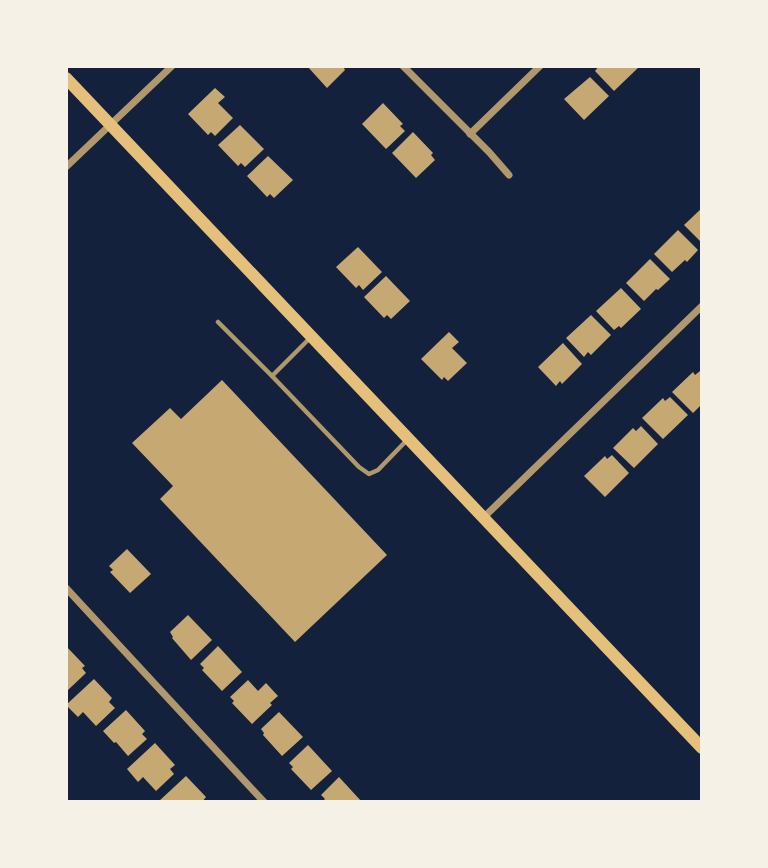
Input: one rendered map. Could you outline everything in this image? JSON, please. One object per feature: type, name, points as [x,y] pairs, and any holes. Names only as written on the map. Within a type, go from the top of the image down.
[{"type":"main road","points":[[66,78],[702,748]]},
{"type":"street","points":[[66,167],[172,66]]},
{"type":"street","points":[[403,66],[509,175]]},
{"type":"street","points":[[470,134],[540,66]]},
{"type":"street","points":[[482,518],[702,306]]},
{"type":"street","points":[[66,587],[264,802]]},
{"type":"lane","points":[[218,322],[359,467],[369,474],[378,470],[408,439]]},
{"type":"lane","points":[[272,376],[311,337]]},
{"type":"building","points":[[307,66],[343,66],[345,70],[327,88]]},
{"type":"building","points":[[599,66],[640,66],[614,91],[595,71]]},
{"type":"building","points":[[590,77],[609,96],[584,120],[564,99]]},
{"type":"building","points":[[215,88],[225,97],[218,103],[233,118],[215,136],[211,132],[208,135],[188,114]]},
{"type":"building","points":[[383,103],[403,124],[400,126],[405,131],[386,149],[362,124]]},
{"type":"building","points":[[240,125],[264,149],[245,167],[241,163],[238,166],[218,145]]},
{"type":"building","points":[[413,132],[433,153],[431,155],[435,160],[416,178],[392,153]]},
{"type":"building","points":[[268,156],[293,180],[274,198],[270,194],[267,197],[247,176]]},
{"type":"building","points":[[702,208],[702,243],[684,225]]},
{"type":"building","points":[[678,230],[698,250],[672,272],[654,254]]},
{"type":"building","points":[[358,247],[382,272],[363,290],[359,285],[356,288],[336,267]]},
{"type":"building","points":[[650,259],[670,279],[644,301],[626,283]]},
{"type":"building","points":[[386,276],[410,301],[391,319],[387,315],[384,318],[364,297]]},
{"type":"building","points":[[621,288],[641,309],[621,328],[619,326],[614,330],[596,311]]},
{"type":"building","points":[[591,315],[611,335],[591,355],[588,352],[584,357],[566,338]]},
{"type":"building","points":[[449,332],[459,342],[452,348],[467,363],[448,381],[444,377],[442,380],[421,359]]},
{"type":"building","points":[[563,343],[582,364],[562,384],[560,381],[556,386],[538,367]]},
{"type":"building","points":[[700,371],[702,404],[693,413],[672,392],[693,372],[695,375]]},
{"type":"building","points":[[222,380],[387,555],[295,642],[160,499],[173,486],[132,443],[170,408],[181,419]]},
{"type":"building","points":[[670,397],[688,415],[663,439],[642,418],[663,398],[665,401]]},
{"type":"building","points":[[641,426],[658,444],[634,468],[613,448],[633,428],[636,431]]},
{"type":"building","points":[[612,455],[629,473],[605,497],[584,476],[605,456],[607,459]]},
{"type":"building","points":[[127,549],[151,574],[130,593],[110,572],[113,570],[109,566]]},
{"type":"building","points":[[188,615],[212,640],[191,660],[170,632]]},
{"type":"building","points":[[66,646],[85,666],[82,668],[86,673],[68,690],[66,689]]},
{"type":"building","points":[[218,646],[242,672],[222,691],[202,670],[204,668],[200,664]]},
{"type":"building","points":[[94,679],[112,698],[109,702],[115,708],[96,726],[83,712],[78,717],[66,705]]},
{"type":"building","points":[[248,680],[258,691],[266,683],[278,696],[252,724],[232,703],[234,701],[230,697]]},
{"type":"building","points":[[126,710],[145,731],[142,734],[147,739],[128,756],[103,731]]},
{"type":"building","points":[[279,712],[303,737],[282,756],[263,735],[261,729]]},
{"type":"building","points":[[155,743],[175,765],[170,769],[174,774],[156,791],[143,777],[138,782],[127,769]]},
{"type":"building","points":[[308,745],[332,771],[311,790],[291,769],[293,767],[289,763]]},
{"type":"building","points":[[186,776],[206,797],[202,802],[158,802]]},
{"type":"building","points":[[339,777],[362,802],[322,802],[325,799],[321,795]]}]
